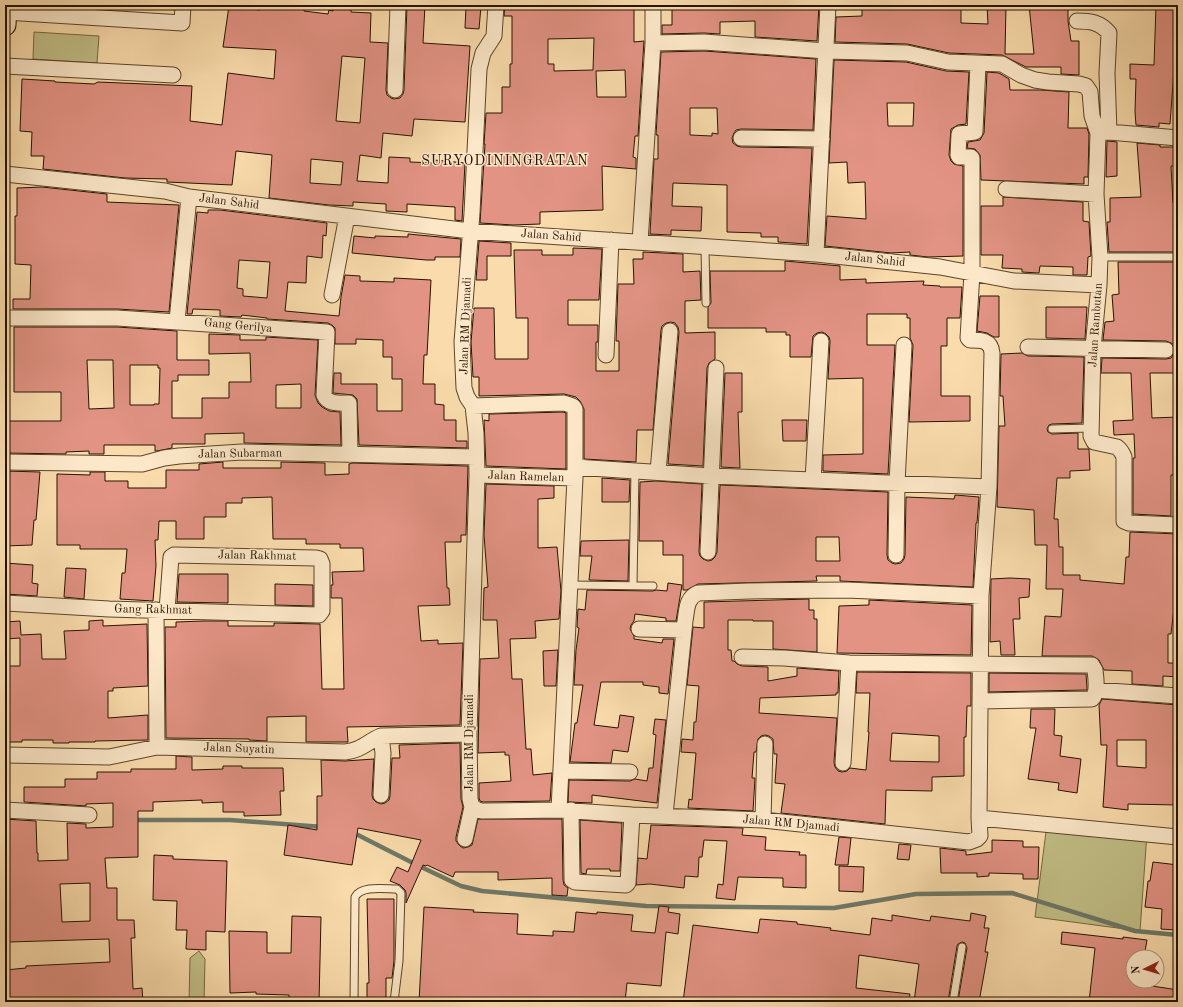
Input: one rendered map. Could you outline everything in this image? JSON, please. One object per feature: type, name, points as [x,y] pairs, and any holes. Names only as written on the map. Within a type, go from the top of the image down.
[{"type":"street","points":[[5,25],[6,5]]},
{"type":"street","points":[[5,12],[182,23],[183,5]]},
{"type":"street","points":[[394,90],[398,5]]},
{"type":"street","name":"Jalan RM Djamadi","points":[[496,5],[494,36],[483,53],[479,69],[462,342],[464,388],[467,397],[473,406],[477,475],[469,734],[470,798],[472,807],[478,810],[565,810],[632,815],[665,815],[764,820],[969,842],[980,836],[980,818]]},
{"type":"street","points":[[640,242],[653,44],[653,5]]},
{"type":"street","points":[[816,254],[828,5]]},
{"type":"street","name":"Jalan Rambutan","points":[[1077,21],[1090,21],[1104,26],[1109,33],[1104,132],[1096,194],[1100,257],[1093,348],[1091,436],[1094,442],[1120,449],[1124,457],[1124,521],[1129,523],[1178,525]]},
{"type":"street","points":[[653,44],[704,42],[826,51],[907,52],[948,62],[1002,64],[1021,75],[1035,80],[1086,86],[1090,92],[1092,116],[1104,132],[1178,138]]},
{"type":"street","points":[[978,64],[975,132],[959,134],[958,155],[959,157],[972,158],[972,274],[968,338],[970,340],[988,342],[991,348],[989,487],[981,596],[980,818],[1178,837]]},
{"type":"street","points":[[5,66],[173,75]]},
{"type":"street","points":[[741,138],[822,139]]},
{"type":"street","name":"Jalan Sahid","points":[[5,174],[165,192],[189,197],[470,231],[816,254],[940,267],[1014,281],[1099,285]]},
{"type":"street","points":[[1006,189],[1096,194]]},
{"type":"street","points":[[177,321],[189,197]]},
{"type":"street","points":[[332,295],[347,216]]},
{"type":"street","points":[[606,355],[611,240]]},
{"type":"street","name":"Gang Gerilya","points":[[5,318],[117,318],[327,332],[324,395],[329,402],[349,403],[350,454]]},
{"type":"street","points":[[658,472],[670,332]]},
{"type":"street","points":[[813,480],[821,341]]},
{"type":"street","points":[[896,555],[897,483],[904,345]]},
{"type":"street","points":[[1028,347],[1166,350]]},
{"type":"street","points":[[708,552],[716,368]]},
{"type":"street","points":[[473,406],[555,403],[564,403],[573,406],[575,414],[575,472],[561,771],[572,880],[575,882],[626,885],[628,883],[632,815]]},
{"type":"street","name":"Jalan Subarman","points":[[5,462],[142,464],[172,457],[242,452],[476,457]]},
{"type":"street","name":"Jalan Ramelan","points":[[477,475],[635,470],[712,476],[989,487]]},
{"type":"street","name":"Jalan Rakhmat","points":[[161,610],[171,558],[174,555],[320,559],[322,564],[322,611],[319,615],[300,615]]},
{"type":"street","points":[[665,815],[684,630],[688,602],[692,596],[698,594],[749,591],[848,590],[981,596]]},
{"type":"street","name":"Gang Rakhmat","points":[[5,603],[109,609],[300,615]]},
{"type":"street","points":[[157,747],[161,610]]},
{"type":"street","points":[[639,629],[684,630]]},
{"type":"street","points":[[742,657],[784,658],[849,663],[1092,665],[1096,670],[1096,690],[1094,697],[1089,700],[980,701]]},
{"type":"street","points":[[843,763],[849,663]]},
{"type":"street","points":[[1096,690],[1178,696]]},
{"type":"street","name":"Jalan Suyatin","points":[[5,756],[109,757],[157,747],[345,752],[360,748],[381,736],[469,734]]},
{"type":"street","points":[[381,736],[383,753],[381,795]]},
{"type":"street","points":[[764,820],[765,744]]},
{"type":"street","points":[[561,771],[630,772]]},
{"type":"street","points":[[464,839],[472,807]]},
{"type":"street","points":[[5,810],[89,815]]},
{"type":"lane","points":[[705,247],[706,303]]},
{"type":"lane","points":[[1100,257],[1178,257]]},
{"type":"lane","points":[[1052,429],[1091,428]]},
{"type":"lane","points":[[633,585],[635,470]]},
{"type":"lane","points":[[570,585],[653,586]]},
{"type":"lane","points":[[354,1002],[355,897],[363,890],[397,889],[401,893],[399,961],[394,1002]]},
{"type":"lane","points":[[953,1002],[962,947]]},
{"type":"shaded area","points":[[34,32],[99,36],[97,63],[33,59]]},
{"type":"shaded area","points":[[1047,824],[1147,833],[1140,931],[1035,917]]},
{"type":"shaded area","points":[[199,951],[205,959],[204,1002],[189,1002],[190,958]]},
{"type":"building","points":[[333,5],[351,5],[351,12],[371,13],[370,42],[388,43],[386,90],[387,95],[394,99],[400,98],[404,90],[407,5],[425,5],[423,43],[470,46],[465,122],[414,119],[412,136],[383,133],[381,158],[360,155],[357,181],[388,183],[389,157],[410,158],[410,162],[434,163],[434,160],[465,163],[462,221],[455,220],[455,207],[407,204],[407,212],[386,211],[386,204],[353,202],[353,206],[329,205],[269,198],[272,155],[236,151],[232,185],[167,182],[167,179],[125,178],[43,169],[44,156],[31,156],[32,132],[20,131],[22,79],[94,84],[98,82],[192,86],[190,121],[222,125],[228,73],[274,79],[276,50],[223,47],[229,6],[260,10],[260,6],[305,6],[304,11],[328,14],[329,10],[333,11]],"holes":[[[342,56],[365,58],[360,123],[336,121]],[[311,159],[343,162],[341,185],[310,183]]]},
{"type":"building","points":[[505,5],[634,5],[634,42],[644,41],[638,136],[635,136],[633,157],[636,158],[636,169],[602,166],[603,210],[540,212],[540,224],[513,225],[480,223],[486,113],[502,113],[502,87],[510,87],[510,64],[512,64],[512,16],[504,16]],"holes":[[[594,38],[593,70],[554,71],[554,64],[548,64],[548,39]],[[625,70],[626,97],[597,97],[596,71]]]},
{"type":"building","points":[[672,5],[819,5],[817,41],[755,37],[755,21],[720,22],[720,34],[662,34],[662,25],[672,25]]},
{"type":"building","points":[[862,5],[961,5],[961,23],[988,24],[987,5],[1006,5],[1005,54],[1034,54],[1029,5],[1068,5],[1068,21],[1071,41],[1079,41],[1079,75],[1061,74],[1061,67],[1026,67],[1002,55],[949,53],[907,44],[835,42],[836,17],[862,16]]},
{"type":"building","points":[[1156,5],[1176,5],[1175,70],[1170,124],[1159,123],[1159,127],[1136,125],[1136,79],[1130,79],[1130,64],[1154,65]]},
{"type":"building","points":[[466,6],[481,6],[479,29],[465,28]]},
{"type":"building","points":[[704,51],[816,59],[813,130],[741,129],[736,130],[732,138],[733,143],[741,147],[812,148],[807,244],[778,242],[778,237],[761,237],[761,233],[727,232],[727,185],[673,183],[672,206],[702,207],[701,231],[671,230],[671,235],[650,234],[654,159],[658,159],[658,135],[656,135],[661,52]],"holes":[[[690,108],[717,108],[718,134],[712,133],[712,136],[690,135]]]},
{"type":"building","points":[[834,60],[906,62],[946,71],[969,72],[966,124],[958,125],[951,129],[949,155],[954,164],[963,166],[963,256],[928,257],[910,255],[910,252],[891,253],[825,246],[827,216],[866,219],[865,182],[848,183],[847,162],[829,163]],"holes":[[[887,103],[914,103],[913,126],[888,126]]]},
{"type":"building","points":[[987,72],[999,73],[1009,79],[1010,90],[1069,92],[1068,128],[1087,128],[1089,134],[1088,177],[1084,177],[1084,184],[981,180],[980,155],[975,149],[967,148],[968,142],[980,140],[984,133]]},
{"type":"building","points":[[1107,141],[1117,142],[1117,176],[1106,177]]},
{"type":"building","points":[[1137,143],[1160,145],[1160,147],[1178,147],[1178,166],[1171,166],[1173,203],[1178,203],[1178,252],[1109,252],[1107,222],[1110,222],[1110,198],[1141,197]]},
{"type":"building","points":[[42,187],[107,194],[107,202],[179,205],[169,312],[117,309],[13,309],[13,299],[30,299],[31,265],[15,264],[15,216],[17,216],[17,188]]},
{"type":"building","points":[[1003,197],[1083,202],[1083,221],[1089,222],[1091,256],[1088,257],[1087,275],[1073,275],[1073,267],[1040,266],[1039,273],[1022,272],[1022,269],[1002,268],[1003,255],[981,255],[981,206],[1003,206]]},
{"type":"building","points":[[208,210],[220,210],[327,223],[326,236],[323,235],[322,258],[307,256],[306,283],[288,282],[285,311],[339,316],[345,275],[360,276],[360,281],[394,282],[394,278],[431,280],[427,355],[424,355],[423,384],[435,384],[435,404],[444,405],[444,420],[456,420],[456,441],[467,441],[467,448],[359,445],[357,399],[353,395],[333,393],[334,373],[341,373],[341,384],[377,384],[377,411],[402,411],[402,379],[392,379],[392,357],[383,357],[383,340],[356,339],[356,344],[335,344],[335,328],[328,323],[267,319],[242,315],[241,317],[220,316],[220,310],[193,309],[192,314],[187,314],[197,212],[208,213]],"holes":[[[239,260],[270,262],[267,298],[243,296],[243,289],[237,288]]]},
{"type":"building","points":[[408,234],[461,239],[460,257],[435,257],[435,260],[426,260],[352,253],[354,236],[375,238],[375,236],[408,237]]},
{"type":"building","points":[[479,241],[511,243],[511,256],[487,256],[487,280],[476,280]]},
{"type":"building","points":[[573,248],[602,249],[599,300],[568,300],[568,325],[598,325],[598,342],[596,342],[596,371],[619,371],[619,341],[616,341],[618,284],[634,284],[633,259],[643,259],[643,252],[683,254],[683,272],[700,271],[701,300],[685,301],[685,333],[715,332],[715,359],[709,363],[707,368],[703,466],[668,464],[679,332],[675,323],[666,323],[662,326],[653,430],[637,430],[636,462],[584,459],[584,409],[576,397],[564,394],[479,396],[479,377],[473,377],[471,342],[474,308],[494,308],[495,359],[528,359],[528,318],[516,318],[514,250],[542,250],[542,255],[573,255]]},
{"type":"building","points":[[785,261],[840,266],[840,280],[866,279],[866,283],[924,281],[923,285],[962,287],[960,318],[947,318],[947,346],[941,346],[941,396],[970,396],[970,421],[909,422],[913,345],[910,338],[910,318],[907,318],[907,314],[867,314],[867,345],[895,345],[888,474],[823,471],[823,455],[863,454],[863,378],[828,379],[830,341],[829,337],[822,332],[813,336],[811,357],[790,357],[790,335],[786,335],[786,332],[766,332],[766,328],[708,328],[708,307],[711,303],[710,271],[785,271]]},
{"type":"building","points":[[1118,262],[1178,262],[1178,373],[1150,373],[1152,418],[1178,417],[1178,475],[1171,475],[1171,516],[1133,514],[1133,458],[1135,458],[1134,434],[1114,435],[1113,421],[1133,420],[1131,373],[1101,373],[1102,358],[1166,359],[1171,358],[1175,350],[1174,345],[1166,341],[1103,340],[1105,322],[1114,321],[1112,295],[1119,294]]},
{"type":"building","points":[[980,296],[999,296],[999,337],[994,337],[987,333],[977,331]]},
{"type":"building","points":[[1046,307],[1087,307],[1085,339],[1046,338]]},
{"type":"building","points":[[14,327],[117,327],[177,331],[177,360],[209,360],[209,375],[178,375],[178,381],[172,381],[172,418],[202,418],[202,398],[229,398],[229,382],[251,382],[250,353],[209,354],[209,334],[240,335],[240,340],[266,340],[266,337],[318,340],[315,395],[318,403],[322,407],[329,411],[340,412],[341,445],[244,443],[244,433],[205,434],[205,444],[172,444],[172,448],[157,451],[155,451],[155,445],[104,445],[104,454],[89,454],[89,451],[66,452],[66,454],[5,453],[5,421],[61,421],[61,392],[14,392]],"holes":[[[87,360],[113,360],[114,408],[89,409]],[[130,365],[158,365],[158,368],[160,368],[159,404],[130,405]],[[301,384],[301,408],[276,408],[276,385]]]},
{"type":"building","points":[[1022,353],[1028,356],[1084,357],[1082,423],[1052,424],[1049,425],[1047,429],[1048,432],[1052,434],[1078,433],[1078,449],[1089,449],[1090,470],[1070,471],[1070,478],[1057,478],[1054,519],[1058,519],[1059,547],[1063,547],[1063,575],[1080,575],[1080,580],[1124,584],[1126,557],[1129,557],[1130,532],[1178,534],[1178,600],[1175,600],[1171,634],[1168,634],[1168,663],[1178,663],[1178,677],[1163,676],[1163,686],[1132,684],[1132,671],[1104,670],[1099,660],[1092,656],[1042,656],[1045,616],[1061,617],[1063,589],[1046,589],[1047,545],[1035,545],[1034,510],[997,507],[999,426],[1005,426],[1003,396],[1000,396],[1001,354]]},
{"type":"building","points":[[725,373],[742,373],[742,412],[738,412],[740,468],[721,467]]},
{"type":"building","points":[[566,413],[566,469],[486,466],[484,420],[489,421],[489,414]]},
{"type":"building","points":[[782,420],[807,420],[806,441],[783,441]]},
{"type":"building","points":[[223,462],[223,468],[281,468],[281,462],[325,463],[325,475],[349,474],[349,464],[353,463],[468,466],[466,535],[461,535],[461,542],[445,542],[447,588],[449,588],[450,605],[418,606],[421,641],[438,640],[438,644],[463,643],[460,725],[347,727],[348,742],[306,742],[306,716],[267,717],[267,741],[249,739],[166,738],[165,627],[176,627],[176,622],[228,621],[228,626],[274,626],[274,623],[320,624],[322,689],[344,689],[342,598],[331,598],[331,585],[333,585],[332,572],[364,571],[363,548],[340,548],[340,544],[306,544],[306,539],[273,539],[272,497],[242,498],[242,503],[226,503],[226,517],[204,517],[204,539],[176,539],[176,521],[159,521],[158,540],[155,540],[156,566],[153,601],[120,599],[122,573],[125,573],[127,549],[80,549],[80,545],[57,545],[57,474],[90,475],[90,472],[105,472],[105,481],[128,481],[128,488],[166,488],[166,470],[199,470],[199,464]]},
{"type":"building","points":[[5,471],[40,472],[36,520],[34,520],[32,545],[5,546]]},
{"type":"building","points":[[602,478],[630,480],[629,502],[602,502]]},
{"type":"building","points":[[656,481],[702,484],[699,552],[703,559],[708,561],[715,557],[717,552],[720,485],[888,492],[887,555],[888,560],[895,564],[901,563],[905,555],[906,497],[954,499],[955,495],[979,497],[976,523],[973,587],[840,581],[840,576],[816,576],[817,581],[698,584],[687,590],[683,590],[683,555],[663,555],[663,541],[639,541],[640,482]],"holes":[[[816,537],[839,537],[840,561],[816,561]]]},
{"type":"building","points":[[486,484],[554,486],[554,498],[538,499],[538,548],[557,547],[561,591],[559,619],[535,621],[536,638],[510,639],[512,679],[522,679],[526,749],[531,749],[533,775],[552,773],[550,801],[483,802],[480,801],[479,798],[479,783],[511,781],[509,755],[505,755],[505,752],[478,753],[480,659],[499,658],[497,620],[483,620],[484,588],[488,587],[484,535]]},
{"type":"building","points":[[629,540],[628,581],[589,580],[592,556],[580,556],[581,541]]},
{"type":"building","points":[[5,563],[33,565],[32,583],[38,584],[37,596],[5,594]]},
{"type":"building","points":[[66,568],[86,569],[84,599],[64,597]]},
{"type":"building","points":[[179,574],[228,574],[228,603],[177,602]]},
{"type":"building","points":[[991,579],[1030,579],[1029,597],[1019,598],[1020,619],[1013,619],[1015,655],[1001,655],[1000,641],[990,642]]},
{"type":"building","points":[[668,583],[682,585],[676,621],[666,621],[666,618],[635,614],[634,621],[630,629],[634,639],[662,643],[663,639],[674,639],[668,694],[659,693],[659,687],[643,685],[643,682],[601,682],[594,725],[618,728],[620,715],[634,717],[628,752],[613,750],[611,763],[570,762],[575,723],[577,723],[583,685],[574,685],[579,628],[577,627],[578,609],[585,610],[587,590],[667,591]]},
{"type":"building","points":[[275,584],[313,585],[313,606],[275,605]]},
{"type":"building","points":[[809,599],[809,610],[814,610],[814,619],[817,619],[817,652],[773,649],[773,621],[753,620],[728,620],[728,650],[731,650],[732,661],[737,664],[742,666],[768,667],[768,681],[797,676],[797,668],[839,671],[838,693],[836,693],[836,695],[760,698],[759,713],[837,718],[834,762],[838,771],[847,771],[850,768],[866,770],[870,693],[856,693],[857,672],[971,673],[971,706],[967,706],[966,737],[964,737],[964,776],[932,777],[932,791],[886,790],[885,824],[781,813],[785,784],[775,783],[777,754],[774,754],[773,739],[765,735],[758,739],[756,752],[754,752],[752,778],[755,778],[753,811],[688,808],[689,799],[692,800],[696,753],[681,752],[682,739],[693,740],[694,722],[696,722],[699,686],[687,685],[693,627],[704,628],[704,602]],"holes":[[[892,733],[939,736],[939,762],[890,761]]]},
{"type":"building","points":[[869,600],[972,605],[971,655],[837,653],[839,606],[869,605]]},
{"type":"building","points":[[103,620],[103,626],[147,624],[148,686],[113,688],[113,691],[108,691],[108,718],[148,715],[148,740],[69,743],[53,743],[53,740],[22,740],[22,742],[9,742],[9,721],[5,721],[5,666],[20,666],[20,638],[5,639],[5,622],[20,621],[21,635],[41,634],[42,659],[66,659],[64,631],[89,630],[89,621]]},
{"type":"building","points":[[558,650],[556,686],[544,686],[543,651]]},
{"type":"building","points":[[989,673],[1086,674],[1087,690],[989,692]]},
{"type":"building","points":[[1102,699],[1178,705],[1178,805],[1128,804],[1128,810],[1103,807],[1107,745],[1101,745],[1099,705]],"holes":[[[1117,740],[1146,740],[1146,768],[1117,766]]]},
{"type":"building","points":[[1031,709],[1055,709],[1054,735],[1062,736],[1060,756],[1081,759],[1077,793],[1058,790],[1059,783],[1028,779],[1036,728],[1030,728]]},
{"type":"building","points":[[655,719],[666,720],[657,803],[592,795],[592,803],[568,802],[569,780],[630,781],[635,779],[647,781],[649,768],[653,768],[656,735],[653,734]]},
{"type":"building","points":[[460,743],[461,799],[463,807],[456,841],[463,848],[472,845],[478,819],[562,819],[563,880],[564,885],[568,888],[567,896],[552,895],[552,878],[498,880],[498,872],[455,872],[453,877],[427,865],[423,865],[406,903],[405,890],[400,885],[390,881],[397,867],[408,872],[421,840],[358,828],[352,865],[284,855],[288,825],[317,830],[317,796],[322,796],[321,760],[345,761],[374,759],[372,795],[376,802],[381,804],[389,800],[392,758],[400,758],[399,745]]},
{"type":"building","points":[[176,756],[192,757],[192,770],[223,769],[223,766],[242,766],[242,768],[283,768],[284,791],[280,791],[281,815],[244,816],[244,812],[223,812],[223,802],[202,803],[202,800],[153,802],[153,811],[138,811],[138,857],[105,858],[107,888],[117,888],[117,920],[134,920],[135,938],[131,938],[133,989],[142,988],[143,1002],[5,1002],[5,970],[26,968],[26,966],[110,962],[109,939],[9,942],[8,923],[5,923],[5,819],[36,821],[38,861],[68,860],[67,823],[86,824],[86,828],[113,827],[113,803],[86,804],[86,806],[24,802],[24,787],[65,787],[65,779],[97,779],[97,772],[131,772],[131,769],[176,769]],"holes":[[[90,883],[90,921],[62,922],[60,884]]]},
{"type":"building","points":[[580,820],[622,823],[620,871],[610,871],[610,869],[587,869],[586,874],[581,873]]},
{"type":"building","points":[[651,825],[743,828],[742,835],[766,837],[765,850],[800,852],[799,855],[806,855],[806,888],[783,887],[783,878],[738,877],[735,900],[716,898],[718,884],[723,885],[727,841],[704,840],[702,857],[699,857],[698,877],[685,876],[684,888],[650,884],[636,885],[638,858],[647,859]]},
{"type":"building","points":[[839,837],[851,838],[848,865],[835,865]]},
{"type":"building","points":[[992,840],[1023,841],[1023,847],[1039,847],[1038,879],[1023,879],[1023,874],[989,873],[989,876],[977,877],[977,873],[941,873],[940,848],[966,851],[966,855],[992,852]]},
{"type":"building","points":[[899,844],[911,845],[909,860],[897,859]]},
{"type":"building","points":[[154,855],[173,856],[173,859],[227,861],[225,932],[206,931],[206,950],[186,949],[187,930],[176,930],[177,901],[153,900]]},
{"type":"building","points":[[1153,862],[1178,865],[1178,908],[1175,930],[1161,929],[1162,909],[1145,907],[1148,881],[1150,881]]},
{"type":"building","points":[[839,866],[864,867],[863,892],[839,891]]},
{"type":"building","points":[[367,899],[394,899],[394,961],[392,978],[386,978],[386,1002],[367,1002],[367,983],[369,983]]},
{"type":"building","points":[[659,906],[669,907],[668,912],[680,914],[678,934],[666,932],[661,986],[627,983],[625,1002],[549,1002],[549,1000],[514,998],[514,1002],[419,1002],[424,907],[474,910],[473,912],[518,914],[517,934],[553,936],[553,931],[574,932],[576,912],[633,915],[631,931],[655,933]]},
{"type":"building","points":[[971,913],[986,916],[984,928],[989,928],[985,952],[988,952],[979,1002],[958,1001],[967,948],[965,943],[962,942],[957,946],[948,1002],[914,1002],[919,964],[859,955],[856,988],[910,994],[909,1002],[683,1002],[693,925],[758,933],[760,919],[797,922],[797,924],[831,928],[830,930],[870,935],[872,918],[892,921],[892,915],[930,921],[931,916],[970,921]]},
{"type":"building","points":[[292,916],[321,917],[319,1002],[289,1002],[289,995],[256,994],[256,992],[230,993],[229,931],[267,932],[267,953],[291,953]]},
{"type":"building","points":[[1062,932],[1123,939],[1123,937],[1147,940],[1145,949],[1125,949],[1125,989],[1165,988],[1178,990],[1178,1002],[1089,1002],[1095,948],[1061,944]]},
{"type":"waterway","points":[[132,820],[230,820],[323,827]]},
{"type":"waterway","points":[[352,832],[461,886],[482,891],[646,906],[834,908],[916,894],[1012,893],[1135,931],[1178,935]]},
{"type":"district","name":"SURYODININGRATAN","points":[[505,161]]}]
